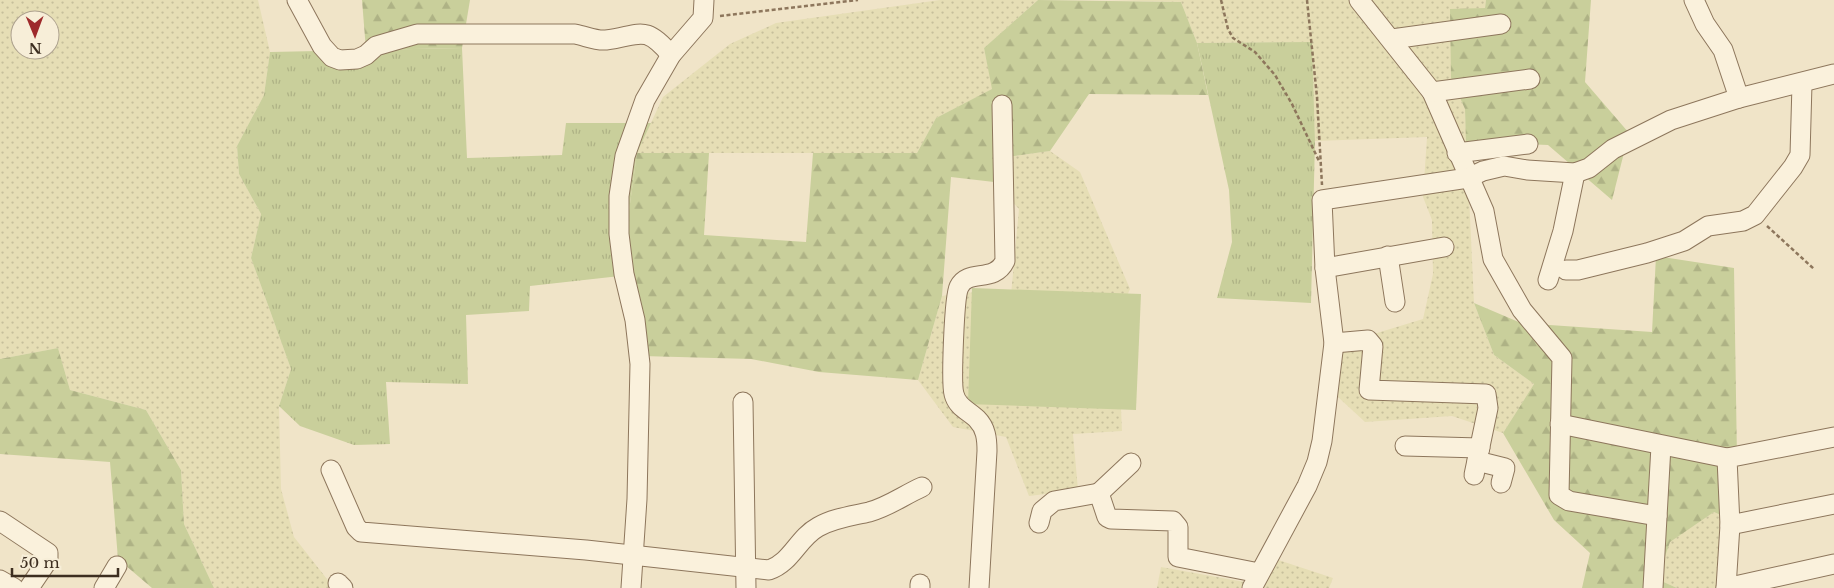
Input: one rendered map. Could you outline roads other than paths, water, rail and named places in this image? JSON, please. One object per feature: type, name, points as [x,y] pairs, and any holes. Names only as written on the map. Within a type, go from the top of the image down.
[{"type":"street","points":[[297,0],[322,46],[332,57],[340,60],[357,59],[366,55],[376,46],[417,34],[576,34],[594,40],[644,33],[659,40],[671,55]]},
{"type":"street","points":[[1359,0],[1373,19],[1392,39],[1432,92],[1457,153],[1484,211],[1493,259],[1522,310],[1562,358],[1559,495],[1569,501],[1657,516]]},
{"type":"street","points":[[1694,0],[1705,24],[1723,50],[1739,98]]},
{"type":"street","points":[[631,588],[638,499],[640,364],[635,320],[624,274],[619,234],[619,196],[625,156],[645,100],[671,55],[704,9]]},
{"type":"street","points":[[1392,39],[1501,24]]},
{"type":"street","points":[[1099,493],[1107,517],[1111,519],[1173,521],[1176,523],[1179,531],[1178,557],[1255,581],[1307,486],[1317,462],[1324,425],[1334,343],[1325,268],[1322,200],[1468,178],[1483,171],[1504,166],[1527,170],[1575,173],[1589,168],[1613,149],[1671,120],[1739,98],[1802,84],[1834,74]]},
{"type":"street","points":[[1432,92],[1530,79]]},
{"type":"street","points":[[1566,270],[1578,270],[1647,253],[1684,241],[1708,226],[1743,221],[1755,214],[1800,156],[1802,84]]},
{"type":"street","points":[[979,588],[987,451],[986,434],[977,419],[962,408],[954,394],[955,302],[959,286],[966,278],[995,273],[1001,269],[1005,261],[1002,105]]},
{"type":"street","points":[[1457,153],[1528,144]]},
{"type":"street","points":[[1548,280],[1563,231],[1575,173]]},
{"type":"street","points":[[1325,268],[1444,247]]},
{"type":"street","points":[[1388,256],[1395,302]]},
{"type":"street","points":[[1334,343],[1368,340],[1373,346],[1369,390],[1486,394],[1488,408],[1477,462]]},
{"type":"street","points":[[743,402],[746,588]]},
{"type":"street","points":[[1560,424],[1727,458],[1834,437]]},
{"type":"street","points":[[1404,446],[1505,468],[1501,483]]},
{"type":"street","points":[[1653,588],[1661,446]]},
{"type":"street","points":[[1727,458],[1730,526],[1726,588],[1834,564]]},
{"type":"street","points":[[1039,523],[1042,511],[1054,502],[1099,493],[1131,464]]},
{"type":"street","points":[[331,470],[356,527],[361,532],[586,550],[770,570],[780,566],[817,527],[845,516],[870,512],[922,487]]},
{"type":"street","points":[[1730,526],[1834,504]]},
{"type":"street","points":[[0,521],[48,553],[48,560],[28,588]]},
{"type":"street","points":[[104,588],[117,566]]},
{"type":"street","points":[[0,580],[14,588]]}]
